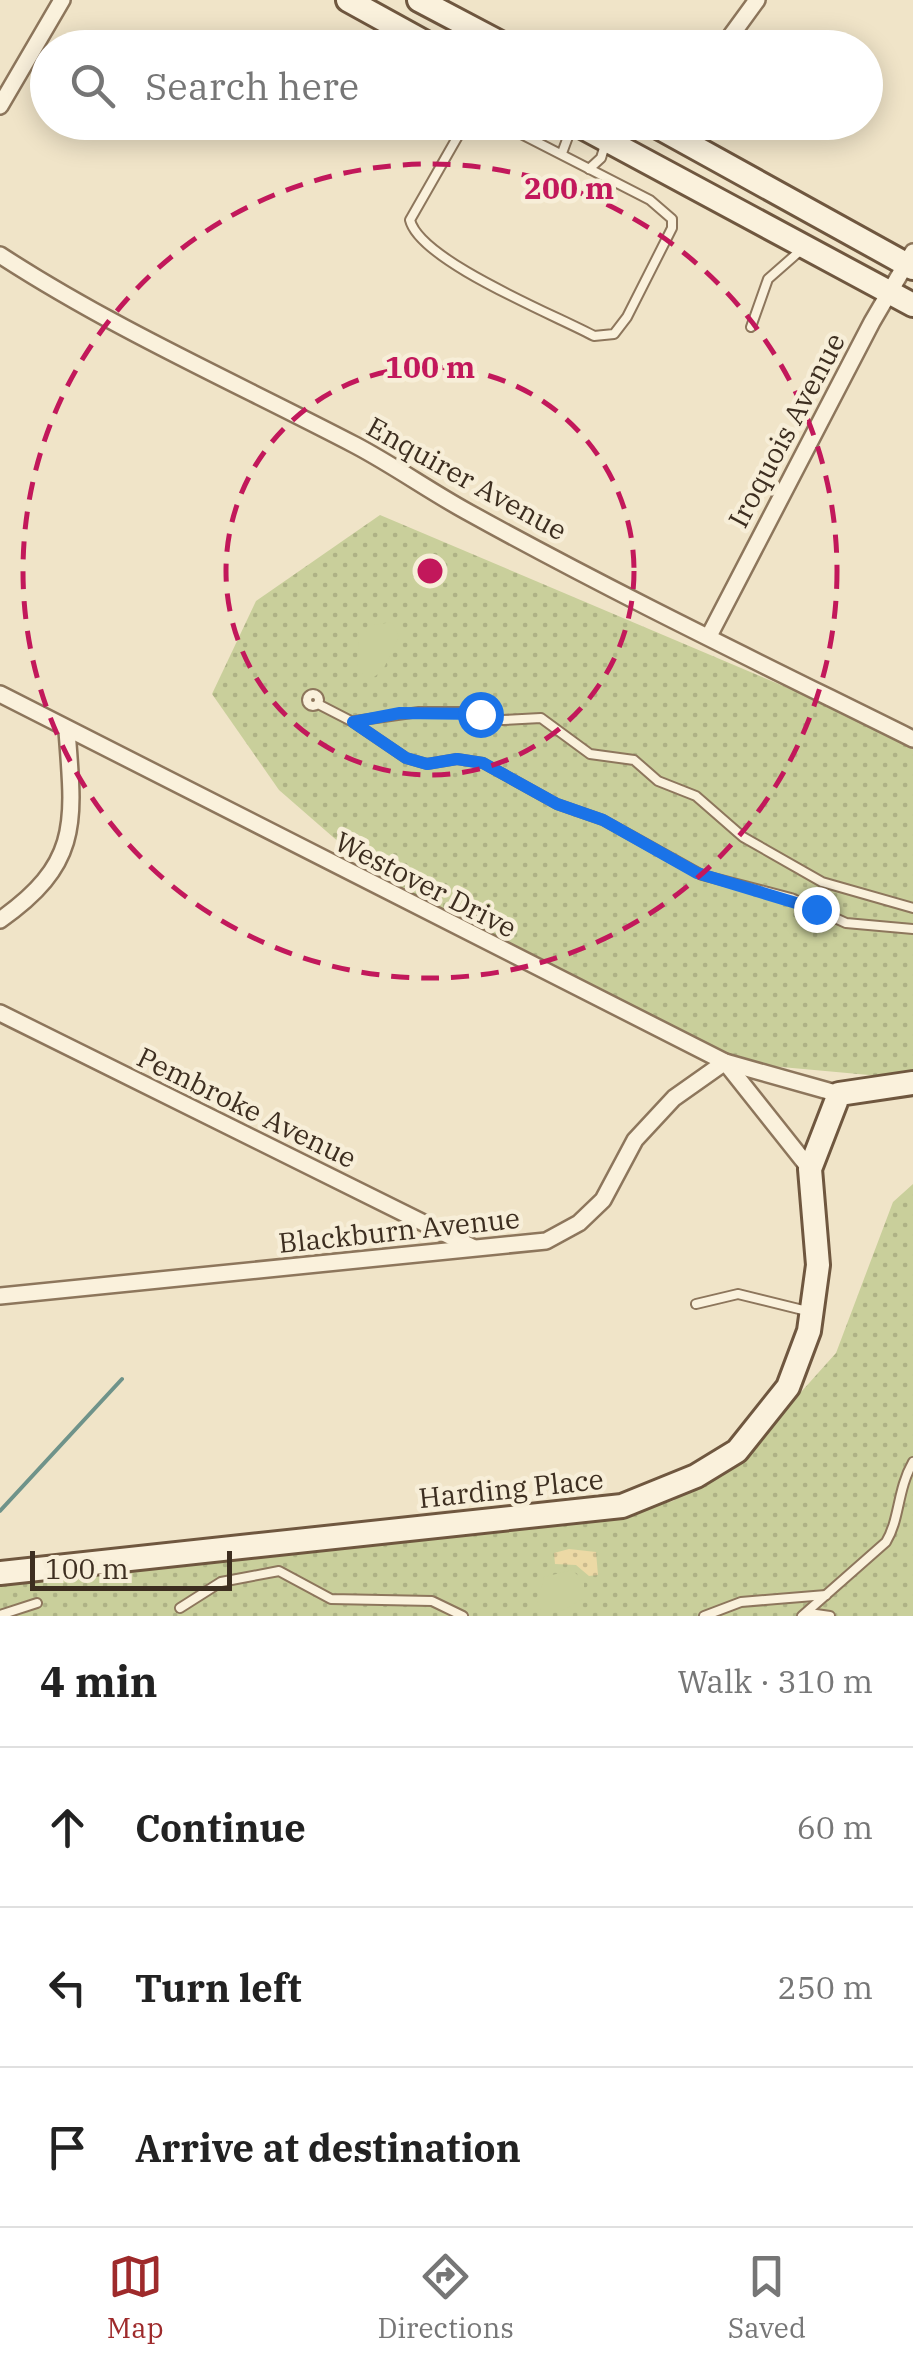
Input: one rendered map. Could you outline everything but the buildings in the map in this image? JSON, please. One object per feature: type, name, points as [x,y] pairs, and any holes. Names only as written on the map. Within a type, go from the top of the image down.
[{"type":"main road","points":[[348,0],[402,30]]},
{"type":"main road","points":[[419,0],[476,30]]},
{"type":"main road","points":[[620,140],[643,159],[913,305]]},
{"type":"main road","points":[[643,159],[651,140]]},
{"type":"main road","points":[[687,140],[910,262]]},
{"type":"main road","points":[[840,1094],[913,1083]]},
{"type":"main road","name":"Harding Place","points":[[0,1573],[622,1506],[696,1476],[737,1450],[788,1388],[811,1312],[818,1265],[810,1169],[840,1094]]},
{"type":"street","points":[[44,30],[62,0]]},
{"type":"street","points":[[735,30],[757,0]]},
{"type":"street","points":[[0,106],[30,55]]},
{"type":"street","name":"Enquirer Avenue","points":[[0,255],[192,363],[359,447],[465,511],[710,634],[792,682],[913,738]]},
{"type":"street","name":"Iroquois Avenue","points":[[710,634],[888,292],[910,262]]},
{"type":"street","name":"Westover Drive","points":[[0,694],[725,1062],[840,1094]]},
{"type":"street","points":[[0,920],[35,896],[60,862],[73,810],[67,731]]},
{"type":"street","name":"Pembroke Avenue","points":[[0,1012],[472,1246]]},
{"type":"street","points":[[725,1062],[810,1169]]},
{"type":"street","name":"Blackburn Avenue","points":[[0,1296],[546,1241],[578,1223],[603,1200],[635,1140],[674,1098],[725,1062]]},
{"type":"lane","points":[[456,140],[410,220],[412,228],[442,256],[594,336],[614,334],[628,318],[672,228],[672,218],[650,200],[572,164],[562,153],[535,140]]},
{"type":"lane","points":[[562,153],[567,140]]},
{"type":"lane","points":[[589,169],[601,158],[606,140]]},
{"type":"lane","points":[[750,326],[768,278],[796,258],[803,246]]},
{"type":"lane","points":[[318,704],[416,762],[467,759],[488,765],[557,804],[603,820],[697,873],[796,900],[846,924],[913,929]]},
{"type":"lane","points":[[353,722],[418,712],[474,712],[503,720],[541,718],[590,754],[634,760],[658,780],[696,796],[743,837],[822,882],[913,908]]},
{"type":"lane","points":[[696,1304],[738,1294],[811,1312]]},
{"type":"lane","points":[[805,1614],[886,1542],[893,1528],[899,1488],[913,1462]]},
{"type":"lane","points":[[180,1608],[221,1582],[279,1571],[331,1599],[432,1601],[463,1616]]},
{"type":"lane","points":[[704,1616],[736,1602],[826,1595]]},
{"type":"lane","points":[[0,1615],[37,1603]]},
{"type":"lane","points":[[805,1614],[830,1616]]},
{"type":"green space","points":[[380,515],[913,741],[913,1079],[725,1062],[411,905],[279,790],[212,694],[256,601]]},
{"type":"green space","points":[[392,622],[399,636],[383,670],[374,677],[365,677],[357,666],[359,638],[374,625]]},
{"type":"green space","points":[[913,1184],[913,1616],[0,1616],[0,1578],[602,1517],[673,1501],[767,1430],[836,1353],[893,1202]]},
{"type":"green space","points":[[572,1570],[584,1581],[584,1598],[560,1612],[542,1612],[537,1603],[544,1577]]},
{"type":"sand","points":[[569,1549],[596,1552],[598,1575],[589,1576],[576,1565],[555,1564],[554,1553]]},
{"type":"waterway","points":[[0,1511],[122,1379]]},
{"type":"route","points":[[480,714],[400,713],[353,722],[406,758],[427,764],[457,759],[483,763],[557,804],[603,820],[697,873],[791,898],[816,909]]}]
